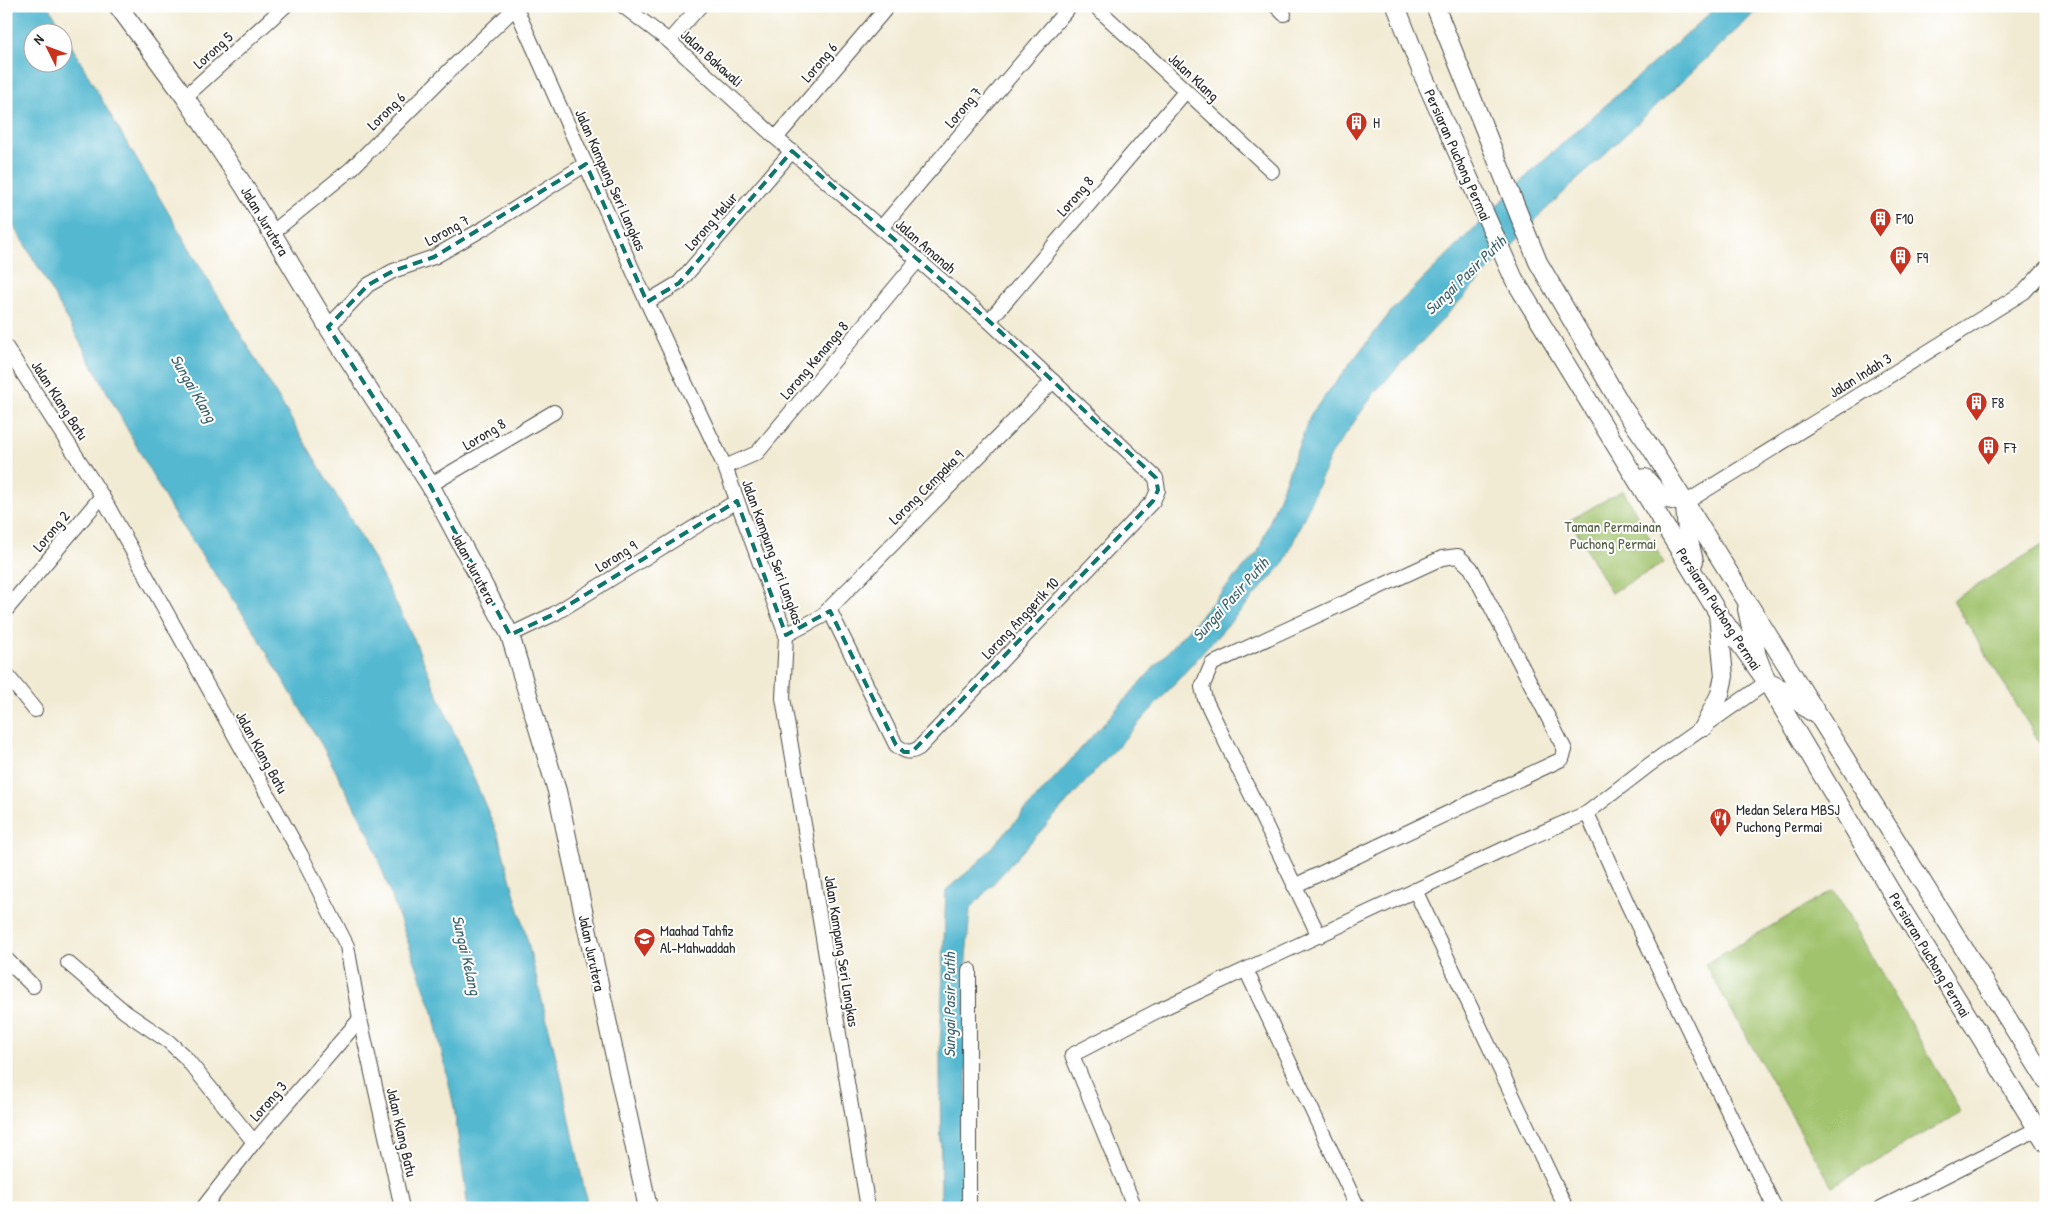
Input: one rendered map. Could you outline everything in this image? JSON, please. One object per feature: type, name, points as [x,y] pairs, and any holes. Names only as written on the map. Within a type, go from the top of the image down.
[{"type":"street","name":"Jalan Jurutera","points":[[118,6],[185,97],[273,232],[328,327],[430,485],[510,635],[557,791],[648,1208]]},
{"type":"street","name":"Lorong 5","points":[[185,97],[285,6]]},
{"type":"street","name":"Jalan Bakawali","points":[[623,6],[669,41],[776,138]]},
{"type":"street","points":[[669,41],[700,6]]},
{"type":"street","name":"Lorong 6","points":[[776,138],[888,6]]},
{"type":"street","name":"Lorong 7","points":[[881,228],[1070,6]]},
{"type":"street","name":"Jalan Klang","points":[[1095,6],[1185,92],[1272,171]]},
{"type":"street","name":"Persiaran Puchong Permai","points":[[1396,6],[1422,72],[1514,279],[1718,612],[1767,682],[1898,903],[2041,1136]]},
{"type":"street","name":"Persiaran Puchong Permai","points":[[1435,6],[1538,262],[1623,408],[1651,448],[2046,1080]]},
{"type":"street","name":"Lorong 6","points":[[273,232],[351,168],[516,7]]},
{"type":"street","name":"Jalan Kampung Seri Langkas","points":[[516,7],[647,302],[730,465],[737,501],[786,635],[783,698],[868,1208]]},
{"type":"street","name":"Lorong 8","points":[[989,321],[1185,92]]},
{"type":"street","name":"Jalan Amanah","points":[[776,138],[989,321],[1054,381]]},
{"type":"street","name":"Lorong Melur","points":[[647,302],[679,283],[792,151]]},
{"type":"street","name":"Lorong 7","points":[[328,327],[368,286],[393,271],[434,257],[486,227],[586,164]]},
{"type":"street","name":"Lorong Kenanga 8","points":[[730,465],[757,453],[918,260]]},
{"type":"street","name":"Jalan Indah 3","points":[[1685,503],[2024,292],[2046,268]]},
{"type":"street","name":"Jalan Klang Batu","points":[[6,347],[102,496],[301,855],[347,946],[360,1019],[402,1208]]},
{"type":"street","name":"Lorong Cempaka 9","points":[[786,635],[825,613],[1054,381]]},
{"type":"street","name":"Lorong Anggerik 10","points":[[825,613],[896,745],[904,752],[912,752],[919,748],[1152,501],[1158,490],[1156,478],[1054,381]]},
{"type":"street","name":"Lorong 8","points":[[430,485],[554,412]]},
{"type":"street","points":[[1617,449],[1663,498],[1685,503],[1690,549],[1708,594]]},
{"type":"street","name":"Lorong 2","points":[[6,610],[102,496]]},
{"type":"street","name":"Lorong 9","points":[[510,635],[554,614],[737,501]]},
{"type":"street","points":[[1294,886],[1562,759],[1565,750],[1471,568],[1458,556],[1442,558],[1212,664],[1202,687],[1205,699],[1294,886],[1318,936]]},
{"type":"street","points":[[1745,598],[1756,656],[1767,682],[1784,690],[1820,718]]},
{"type":"street","points":[[1704,727],[1720,694],[1724,676],[1718,612]]},
{"type":"street","points":[[6,674],[35,710]]},
{"type":"street","points":[[1135,1208],[1072,1055],[1157,1011],[1506,848],[1587,813],[1649,765],[1767,682]]},
{"type":"street","points":[[1587,813],[1636,923],[1775,1208]]},
{"type":"street","points":[[1416,890],[1566,1208]]},
{"type":"street","points":[[6,959],[33,986]]},
{"type":"street","points":[[68,963],[125,1012],[169,1042],[254,1142]]},
{"type":"street","points":[[969,970],[969,1208]]},
{"type":"street","points":[[1246,970],[1358,1208]]},
{"type":"street","name":"Lorong 3","points":[[203,1208],[254,1142],[360,1019]]},
{"type":"street","points":[[1881,1208],[2041,1136]]},
{"type":"highlighted area","points":[[792,151],[989,321],[1156,478],[1158,490],[1153,501],[912,752],[904,752],[896,745],[830,611],[786,635],[737,501],[554,614],[510,635],[430,485],[328,327],[368,285],[393,271],[434,257],[586,164],[647,302],[679,283]]},
{"type":"green space","name":"Taman Permainan Puchong Permai","points":[[1623,490],[1664,563],[1611,593],[1570,520]]},
{"type":"green space","points":[[2046,543],[2046,753],[1953,600]]},
{"type":"green space","points":[[1834,890],[1961,1112],[1832,1186],[1705,964]]},
{"type":"water","points":[[6,6],[49,6],[58,22],[22,22],[22,72],[72,72],[72,47],[115,123],[367,547],[413,637],[498,835],[526,935],[563,1086],[588,1208],[468,1208],[454,1107],[433,1012],[370,836],[324,749],[252,627],[176,518],[43,275],[6,213]]},
{"type":"water","name":"Sungai Pasir Putih","points":[[1718,6],[1762,6],[1543,212],[1375,392],[1331,455],[1284,563],[970,909],[966,959],[967,1208],[941,1208],[940,1048],[946,890],[977,864],[1258,552],[1311,414],[1393,309],[1539,164]]},
{"type":"place","name":"H","points":[[1357,141]]},
{"type":"place","name":"F10","points":[[1880,237]]},
{"type":"place","name":"F9","points":[[1901,276]]},
{"type":"place","name":"F8","points":[[1976,421]]},
{"type":"place","name":"F7","points":[[1988,466]]},
{"type":"place","name":"Medan Selera MBSJ Puchong Permai","points":[[1720,837]]},
{"type":"place","name":"Maahad Tahfiz Al-Mahwaddah","points":[[644,958]]},
{"type":"water label","name":"Sungai Klang","points":[[194,388]]},
{"type":"water label","name":"Sungai Kelang","points":[[467,955]]}]
